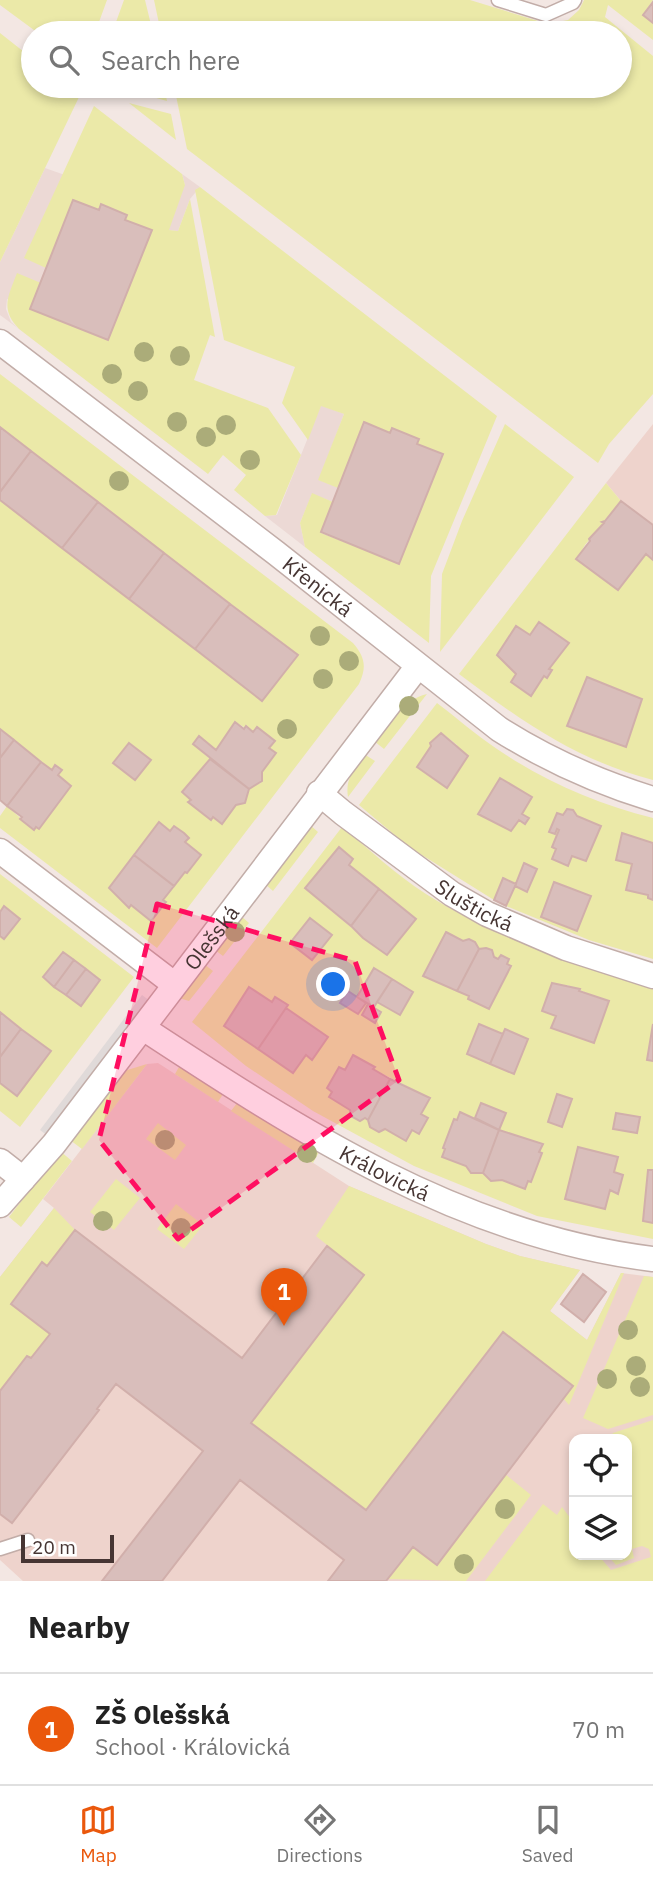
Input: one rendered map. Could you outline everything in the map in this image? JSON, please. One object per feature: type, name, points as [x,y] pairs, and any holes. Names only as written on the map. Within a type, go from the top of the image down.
[{"type":"street","name":"Křenická","points":[[0,342],[276,553],[499,729],[533,751],[613,787],[653,799]]},
{"type":"street","name":"Olešská","points":[[0,1205],[54,1144],[418,666]]},
{"type":"street","name":"Sluštická","points":[[319,793],[452,894],[487,914],[566,948],[653,976]]},
{"type":"street","points":[[0,850],[174,984]]},
{"type":"street","name":"Královická","points":[[143,1028],[297,1125],[389,1177],[443,1202],[513,1228],[582,1247],[653,1259]]},
{"type":"street","points":[[0,1161],[23,1179]]},
{"type":"lane","points":[[498,0],[546,15],[575,0]]},
{"type":"lane","points":[[0,1549],[28,1540]]},
{"type":"highlighted area","points":[[157,904],[355,961],[399,1080],[178,1239],[99,1140]]},
{"type":"shaded area","points":[[0,0],[107,0],[99,21],[22,21],[0,5]]},
{"type":"shaded area","points":[[124,0],[145,0],[150,21],[116,21]]},
{"type":"shaded area","points":[[154,0],[470,0],[538,21],[158,21]]},
{"type":"shaded area","points":[[584,0],[653,0],[643,15],[653,23],[653,40],[632,21],[608,5],[605,17],[610,21],[563,21],[579,10]]},
{"type":"shaded area","points":[[0,33],[21,50],[21,98],[79,98],[0,262]]},
{"type":"shaded area","points":[[632,39],[653,56],[653,394],[609,444],[598,463],[187,149],[176,98],[632,98]]},
{"type":"shaded area","points":[[129,103],[171,114],[176,140]]},
{"type":"shaded area","points":[[94,106],[182,174],[185,185],[169,230],[178,231],[190,199],[215,337],[210,335],[194,380],[268,408],[301,455],[276,515],[265,516],[234,490],[246,475],[223,455],[208,474],[19,329],[9,315],[9,296],[17,273],[41,283],[30,309],[107,340],[152,230],[125,220],[127,215],[101,205],[99,210],[73,200],[46,268],[24,258]]},
{"type":"shaded area","points":[[45,168],[62,174],[185,185],[182,174],[200,187],[190,199],[178,231],[168,230],[108,340],[7,299],[6,309],[11,322],[19,329],[0,315],[0,262]]},
{"type":"shaded area","points":[[200,187],[497,416],[431,576],[429,643],[305,547],[300,523],[312,493],[333,502],[321,533],[399,563],[443,454],[417,444],[418,439],[393,429],[338,488],[318,480],[344,414],[321,406],[308,440],[282,403],[295,367],[224,340],[195,190]]},
{"type":"shaded area","points":[[0,374],[353,643],[362,658],[364,667],[359,684],[157,948],[0,828],[0,816],[7,806],[34,830],[36,827],[39,829],[71,786],[58,775],[62,769],[56,765],[52,770],[0,729],[0,500],[262,701],[297,655],[0,427]],"holes":[[[235,722],[253,732],[257,727],[274,740],[269,748],[276,754],[262,772],[261,783],[250,787],[245,803],[236,805],[222,823],[189,802],[191,800],[182,792],[210,759],[193,744],[199,737],[216,750]],[[130,743],[151,760],[135,780],[113,764]],[[159,822],[170,831],[174,826],[188,838],[185,842],[200,854],[163,900],[151,921],[131,905],[128,907],[109,888]]]},
{"type":"shaded area","points":[[321,405],[344,414],[319,480],[338,487],[392,428],[419,439],[443,454],[399,564],[321,532],[333,502],[312,494],[300,523],[305,547],[265,516],[277,515]]},
{"type":"shaded area","points":[[505,424],[574,477],[440,652],[442,574]]},
{"type":"shaded area","points":[[653,424],[653,525],[621,501],[606,483]]},
{"type":"shaded area","points":[[606,483],[621,501],[603,521],[577,559],[618,590],[646,554],[653,560],[653,780],[598,761],[550,737],[459,674]],"holes":[[[539,622],[568,643],[549,669],[551,671],[544,676],[531,695],[511,682],[516,674],[497,655],[516,627],[530,635]],[[587,677],[642,699],[626,747],[567,726]]]},
{"type":"shaded area","points":[[427,694],[384,749],[374,741],[403,706]]},
{"type":"shaded area","points":[[437,703],[489,744],[533,771],[591,798],[653,818],[653,843],[623,833],[632,864],[648,898],[653,900],[653,959],[589,940],[506,906],[515,886],[528,892],[537,868],[524,863],[516,884],[503,878],[494,900],[409,847],[359,805]],"holes":[[[442,733],[457,745],[461,768],[447,788],[417,767],[431,746],[430,743]],[[500,778],[516,787],[526,808],[522,814],[529,818],[526,823],[517,821],[511,831],[478,813]],[[570,809],[577,816],[600,826],[586,861],[572,856],[568,866],[553,859],[556,849],[552,847],[559,830],[557,829],[555,834],[549,831],[557,813],[563,815]],[[555,882],[591,897],[577,931],[541,917]]]},
{"type":"shaded area","points":[[364,754],[375,761],[348,797],[349,779]]},
{"type":"shaded area","points":[[310,825],[318,832],[273,891],[265,884]]},
{"type":"shaded area","points":[[342,827],[415,887],[480,924],[565,959],[653,988],[653,1024],[647,1060],[653,1061],[653,1170],[648,1170],[643,1221],[653,1223],[653,1239],[537,1216],[414,1166],[313,1111],[246,1066],[192,1022]],"holes":[[[340,847],[353,859],[349,865],[415,919],[372,945],[305,888]],[[310,918],[332,935],[312,960],[290,942]],[[446,932],[463,941],[470,939],[479,950],[492,950],[494,957],[498,959],[501,955],[509,959],[507,964],[511,966],[489,1009],[468,999],[469,996],[423,976]],[[374,968],[413,992],[400,1015],[377,1002],[374,1007],[381,1012],[375,1023],[362,1015],[368,1004],[366,1003],[358,1014],[340,1003],[348,992],[357,997]],[[567,985],[609,1002],[594,1043],[552,1028]],[[250,987],[272,1002],[276,997],[288,1005],[286,1008],[327,1036],[312,1059],[306,1055],[294,1072],[225,1026]],[[479,1024],[503,1034],[505,1030],[528,1039],[514,1074],[467,1054]],[[354,1055],[374,1066],[373,1069],[430,1098],[421,1114],[428,1118],[419,1134],[412,1130],[406,1141],[385,1129],[379,1132],[365,1118],[360,1121],[351,1116],[350,1110],[329,1097],[332,1092],[327,1088],[339,1067],[345,1070]],[[557,1095],[572,1099],[562,1127],[548,1122]],[[481,1103],[506,1113],[499,1130],[542,1144],[539,1152],[542,1154],[531,1182],[528,1181],[525,1189],[502,1180],[491,1181],[482,1172],[471,1173],[466,1166],[443,1157],[443,1147],[454,1119],[457,1120],[460,1112],[475,1118]],[[616,1113],[640,1117],[637,1133],[613,1129]],[[578,1147],[618,1157],[614,1172],[623,1175],[618,1193],[610,1190],[605,1208],[565,1199]]]},
{"type":"shaded area","points":[[0,874],[134,977],[20,1127],[0,1111],[0,1083],[17,1096],[51,1051],[0,1012],[0,936],[4,939],[20,919],[4,907],[0,912]],"holes":[[[62,952],[100,980],[81,1006],[43,977]]]},
{"type":"shaded area","points":[[241,916],[249,923],[223,956],[215,950]]},
{"type":"shaded area","points":[[204,964],[213,971],[189,1001],[179,998]]},
{"type":"shaded area","points":[[142,995],[150,1001],[48,1136],[40,1130]]},
{"type":"shaded area","points":[[158,1063],[349,1186],[486,1244],[520,1256],[580,1270],[550,1311],[587,1340],[621,1273],[653,1277],[653,1581],[23,1581],[0,1560],[0,1277],[54,1208],[43,1199],[147,1064]]},
{"type":"shaded area","points":[[147,1064],[82,1149],[70,1140],[124,1071]]},
{"type":"shaded area","points":[[179,1067],[223,1094],[218,1102],[175,1074]]},
{"type":"shaded area","points":[[237,1103],[319,1152],[313,1163],[231,1111]]},
{"type":"shaded area","points":[[158,1123],[186,1145],[175,1160],[146,1139]]},
{"type":"shaded area","points":[[60,1151],[72,1161],[21,1227],[9,1217]]},
{"type":"shaded area","points":[[116,1179],[140,1198],[114,1230],[90,1212]]},
{"type":"shaded area","points":[[349,1186],[486,1244],[520,1256],[580,1270],[550,1311],[587,1340],[621,1273],[624,1273],[569,1405],[563,1398],[572,1386],[502,1332],[366,1510],[251,1423],[364,1275],[316,1236]]},
{"type":"shaded area","points":[[176,1204],[203,1225],[184,1249],[157,1229]]},
{"type":"shaded area","points":[[54,1208],[75,1230],[47,1266],[42,1262],[11,1304],[50,1334],[31,1358],[27,1356],[0,1391],[0,1277]]},
{"type":"shaded area","points":[[644,1276],[653,1277],[653,1415],[608,1429],[583,1418]]},
{"type":"shaded area","points":[[653,1420],[653,1581],[485,1581],[543,1504],[557,1515],[562,1507],[569,1516],[569,1560],[602,1560],[611,1570],[651,1557],[649,1549],[642,1546],[632,1549],[632,1434],[613,1433]]},
{"type":"shaded area","points":[[505,1474],[531,1495],[466,1581],[387,1579],[413,1547],[437,1565]]},
{"type":"shaded area","points":[[612,1560],[629,1560],[616,1565]]},
{"type":"building","points":[[653,2],[653,23],[643,15]]},
{"type":"building","points":[[73,200],[99,210],[101,204],[127,215],[125,220],[152,230],[108,340],[30,309]]},
{"type":"building","points":[[364,422],[390,433],[392,428],[419,439],[417,444],[443,454],[399,564],[321,532]]},
{"type":"building","points":[[0,427],[31,451],[0,492]]},
{"type":"building","points":[[31,451],[98,502],[62,548],[0,500],[0,492]]},
{"type":"building","points":[[621,501],[653,525],[653,560],[646,554],[618,590],[576,559],[604,523],[602,522]]},
{"type":"building","points":[[98,502],[164,553],[129,599],[62,548]]},
{"type":"building","points":[[164,553],[230,604],[195,649],[129,599]]},
{"type":"building","points":[[230,604],[298,655],[262,701],[195,649]]},
{"type":"building","points":[[539,622],[569,643],[549,669],[552,670],[547,678],[544,676],[531,696],[511,682],[516,674],[497,655],[516,626],[530,635]]},
{"type":"building","points":[[587,677],[642,699],[626,747],[567,726]]},
{"type":"building","points":[[235,722],[253,732],[257,727],[275,741],[269,748],[276,753],[262,772],[262,781],[249,789],[193,744],[199,736],[216,750]]},
{"type":"building","points":[[0,729],[14,740],[0,758]]},
{"type":"building","points":[[441,733],[468,756],[447,788],[417,767],[431,746],[430,743]]},
{"type":"building","points":[[14,740],[41,762],[7,806],[0,800],[0,758]]},
{"type":"building","points":[[129,743],[151,760],[135,780],[113,763]]},
{"type":"building","points":[[210,759],[249,789],[245,803],[236,805],[222,824],[213,817],[211,820],[188,802],[191,800],[182,792]]},
{"type":"building","points":[[41,762],[52,770],[55,765],[62,770],[58,775],[71,786],[39,829],[36,827],[34,830],[7,806]]},
{"type":"building","points":[[500,778],[532,797],[522,814],[529,818],[525,824],[519,820],[511,831],[478,814]]},
{"type":"building","points":[[567,809],[601,826],[586,861],[572,856],[568,866],[552,859],[556,849],[552,847],[559,830],[557,829],[555,834],[549,832],[557,813],[563,815]]},
{"type":"building","points":[[159,822],[170,831],[174,826],[184,833],[189,838],[185,842],[201,855],[174,886],[134,855]]},
{"type":"building","points":[[622,833],[653,843],[653,900],[648,898],[648,895],[626,890],[632,864],[616,860]]},
{"type":"building","points":[[339,847],[353,859],[349,865],[379,889],[351,926],[305,888]]},
{"type":"building","points":[[134,855],[174,886],[163,900],[166,902],[151,921],[131,905],[129,908],[109,888]]},
{"type":"building","points":[[524,863],[537,869],[527,892],[515,886]]},
{"type":"building","points":[[503,878],[516,884],[506,906],[494,900]]},
{"type":"building","points":[[554,882],[591,896],[577,931],[541,917]]},
{"type":"building","points":[[379,889],[416,919],[387,955],[351,926]]},
{"type":"building","points":[[4,906],[20,919],[4,939],[0,936],[0,912]]},
{"type":"building","points":[[310,918],[332,935],[312,960],[290,943]]},
{"type":"building","points":[[446,932],[463,941],[469,939],[475,942],[479,949],[457,991],[423,976]]},
{"type":"building","points":[[479,949],[492,950],[494,957],[498,959],[501,955],[509,959],[507,964],[511,966],[489,1009],[457,991]]},
{"type":"building","points":[[63,952],[74,960],[54,987],[43,977]]},
{"type":"building","points":[[74,960],[86,969],[66,995],[54,987]]},
{"type":"building","points":[[374,968],[392,979],[374,1007],[357,997]]},
{"type":"building","points":[[86,969],[100,980],[81,1006],[66,995]]},
{"type":"building","points":[[392,979],[413,992],[400,1015],[377,1002]]},
{"type":"building","points":[[552,983],[580,989],[579,991],[609,1001],[594,1043],[551,1028],[556,1016],[542,1011]]},
{"type":"building","points":[[249,987],[272,1002],[275,997],[288,1005],[258,1049],[224,1026]]},
{"type":"building","points":[[348,991],[366,1003],[358,1014],[340,1003]]},
{"type":"building","points":[[368,1004],[381,1012],[375,1023],[362,1015]]},
{"type":"building","points":[[286,1008],[328,1037],[312,1060],[306,1055],[293,1073],[258,1049]]},
{"type":"building","points":[[0,1012],[21,1029],[0,1057]]},
{"type":"building","points":[[479,1024],[503,1034],[490,1064],[467,1054]]},
{"type":"building","points":[[653,1024],[653,1061],[647,1060]]},
{"type":"building","points":[[21,1029],[51,1051],[17,1096],[0,1083],[0,1057]]},
{"type":"building","points":[[505,1029],[528,1039],[514,1074],[490,1064]]},
{"type":"building","points":[[353,1055],[390,1079],[368,1120],[365,1118],[360,1121],[351,1116],[350,1110],[329,1097],[332,1092],[327,1088],[339,1067],[345,1070]]},
{"type":"building","points":[[390,1079],[430,1098],[421,1114],[428,1118],[419,1134],[412,1130],[406,1141],[385,1129],[379,1132],[370,1127],[368,1120]]},
{"type":"building","points":[[557,1094],[572,1099],[562,1127],[548,1122]]},
{"type":"building","points":[[481,1103],[506,1113],[499,1130],[475,1118]]},
{"type":"building","points":[[460,1112],[499,1130],[483,1173],[471,1173],[466,1166],[442,1157],[454,1119],[457,1120]]},
{"type":"building","points":[[616,1113],[640,1117],[637,1133],[613,1129]]},
{"type":"building","points":[[499,1130],[543,1144],[531,1182],[528,1181],[525,1189],[502,1180],[491,1181],[483,1173]]},
{"type":"building","points":[[578,1147],[618,1157],[614,1172],[623,1175],[618,1194],[610,1190],[605,1209],[565,1199]]},
{"type":"building","points":[[648,1170],[653,1170],[653,1223],[643,1221]]},
{"type":"building","points":[[75,1230],[242,1358],[327,1246],[364,1275],[251,1423],[366,1510],[503,1332],[573,1386],[437,1565],[413,1547],[386,1581],[328,1581],[344,1560],[240,1480],[162,1581],[102,1581],[203,1451],[116,1384],[12,1523],[0,1514],[0,1391],[27,1356],[31,1358],[50,1334],[11,1304],[42,1262],[47,1266]]},
{"type":"building","points":[[583,1274],[606,1292],[584,1322],[561,1304]]},
{"type":"place","name":"ZŠ Olešská","points":[[284,1326]]}]
